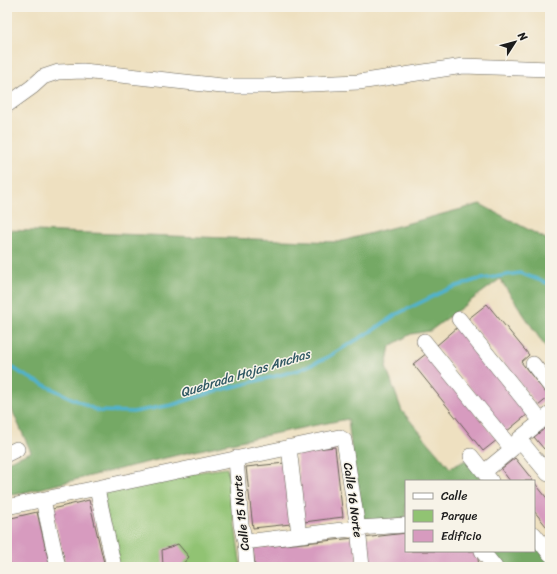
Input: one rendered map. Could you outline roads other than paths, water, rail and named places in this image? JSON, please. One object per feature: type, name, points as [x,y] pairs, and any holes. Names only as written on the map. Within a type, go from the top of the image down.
[{"type":"street","points":[[7,105],[43,77],[58,72],[84,71],[222,86],[262,86],[359,82],[463,66],[550,69]]},
{"type":"street","points":[[459,319],[546,418],[516,444],[488,477],[471,456]]},
{"type":"street","points":[[424,341],[516,444],[548,474]]},
{"type":"street","points":[[533,364],[550,386]]},
{"type":"street","name":"Calle 16 Norte","points":[[289,447],[339,437],[344,440],[358,528],[362,567]]},
{"type":"street","points":[[8,506],[97,489],[289,447],[299,535]]},
{"type":"street","name":"Calle 15 Norte","points":[[236,458],[241,524],[245,542],[247,567]]},
{"type":"street","points":[[97,489],[114,567]]},
{"type":"street","points":[[43,500],[58,567]]},
{"type":"street","points":[[245,542],[358,528],[405,525]]},
{"type":"street","points":[[535,535],[550,554]]},
{"type":"street","points":[[483,552],[495,567]]},
{"type":"waterway","name":"Quebrada Hojas Anchas","points":[[7,364],[24,375],[98,411],[133,412],[172,405],[213,392],[299,370],[326,358],[375,329],[395,315],[448,289],[476,280],[520,273],[550,284]]}]
